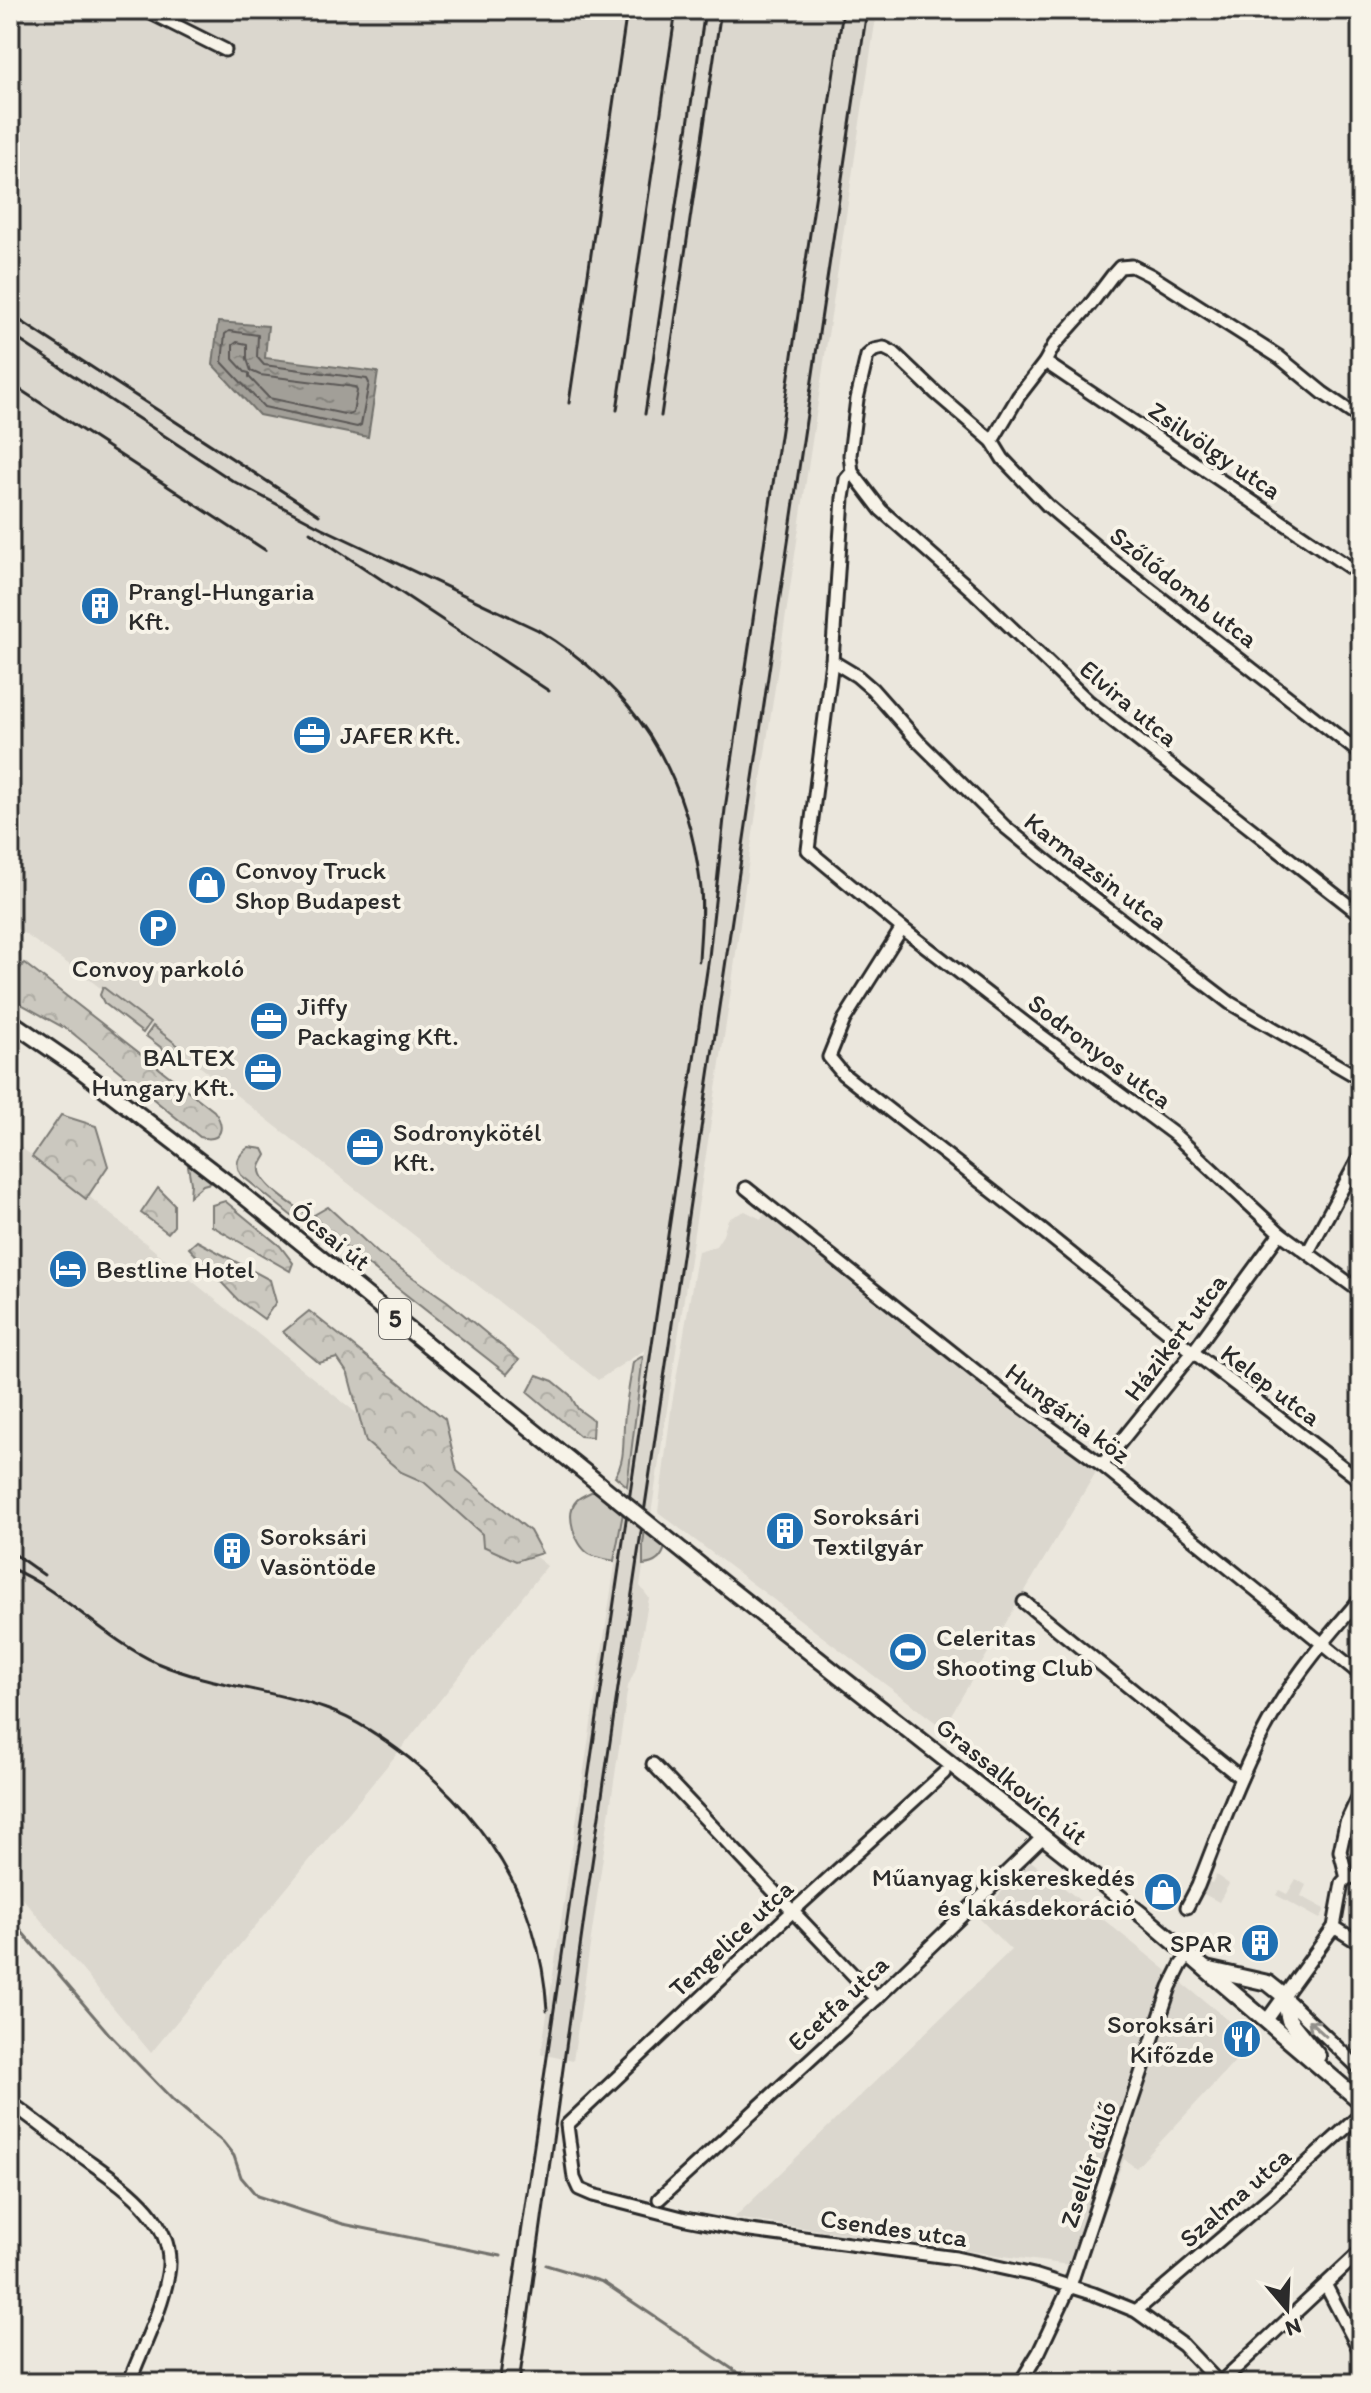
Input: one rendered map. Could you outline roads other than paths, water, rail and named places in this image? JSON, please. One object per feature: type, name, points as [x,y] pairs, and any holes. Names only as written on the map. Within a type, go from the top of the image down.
[{"type":"main road","name":"Ócsai út","points":[[10,1021],[74,1065],[234,1188],[727,1587]]},
{"type":"main road","name":"Grassalkovich út","points":[[727,1587],[1044,1836],[1361,2102]]},
{"type":"main road","points":[[1205,1968],[1268,1983],[1283,1995],[1289,2020],[1333,2076]]},
{"type":"street","points":[[145,10],[225,50]]},
{"type":"street","points":[[992,441],[1054,345],[1120,267],[1132,266],[1279,357],[1361,419]]},
{"type":"street","name":"Szőlődomb utca","points":[[852,472],[850,455],[857,399],[867,356],[874,350],[884,348],[894,353],[992,441],[1003,459],[1048,506],[1112,560],[1361,754]]},
{"type":"street","name":"Zsilvölgy utca","points":[[1045,362],[1361,575]]},
{"type":"street","points":[[832,661],[843,498],[846,479],[852,472]]},
{"type":"street","name":"Elvira utca","points":[[852,472],[881,510],[975,593],[1088,701],[1361,915]]},
{"type":"street","name":"Sodronyos utca","points":[[832,661],[808,850],[902,928],[1175,1135],[1280,1233],[1361,1292]]},
{"type":"street","name":"Karmazsin utca","points":[[832,661],[872,689],[918,741],[1004,826],[1085,892],[1230,1003],[1361,1079]]},
{"type":"street","name":"Kelep utca","points":[[902,928],[844,1020],[829,1057],[843,1074],[1361,1481]]},
{"type":"street","points":[[1308,1252],[1361,1154]]},
{"type":"street","name":"Hungária köz","points":[[746,1188],[1007,1396],[1102,1465],[1361,1675]]},
{"type":"street","name":"Házikert utca","points":[[1102,1465],[1193,1352],[1280,1233]]},
{"type":"street","points":[[1187,1907],[1258,1741],[1279,1704],[1361,1598]]},
{"type":"street","points":[[1024,1602],[1241,1778]]},
{"type":"street","points":[[653,1764],[876,1999]]},
{"type":"street","name":"Tengelice utca","points":[[570,2145],[567,2125],[944,1773]]},
{"type":"street","points":[[1347,1878],[1340,1851],[1346,1823],[1361,1791]]},
{"type":"street","name":"Ecetfa utca","points":[[659,2199],[876,1999],[1044,1836]]},
{"type":"street","points":[[1262,2019],[1269,2017],[1334,1927],[1342,1883],[1347,1878],[1361,1876]]},
{"type":"street","points":[[1334,1927],[1361,1944]]},
{"type":"street","name":"Zsellér dűlő","points":[[1020,2383],[1039,2352],[1070,2286],[1170,1987],[1189,1955]]},
{"type":"street","points":[[1283,1995],[1361,2070]]},
{"type":"street","points":[[10,2102],[128,2190],[151,2214],[166,2241],[169,2271],[129,2383]]},
{"type":"street","name":"Szalma utca","points":[[1136,2311],[1270,2197],[1361,2114]]},
{"type":"street","name":"Csendes utca","points":[[570,2145],[574,2178],[579,2189],[593,2195],[743,2230],[995,2265],[1070,2286],[1136,2311],[1183,2345],[1220,2383]]},
{"type":"street","points":[[1220,2383],[1361,2251]]},
{"type":"street","points":[[1326,2286],[1361,2353]]},
{"type":"water","points":[[218,322],[268,326],[265,358],[378,372],[368,437],[259,415],[213,365]]},
{"type":"waterway","points":[[10,1918],[110,2035],[173,2100],[223,2142],[234,2156],[241,2177],[257,2196],[343,2224],[501,2256]]},
{"type":"waterway","points":[[546,2265],[603,2282],[753,2383]]},
{"type":"railway","points":[[569,403],[627,10]]},
{"type":"railway","points":[[617,410],[676,10]]},
{"type":"railway","points":[[645,414],[705,10]]},
{"type":"railway","points":[[661,416],[721,10]]},
{"type":"railway","points":[[499,2383],[709,957],[725,809],[843,10]]},
{"type":"railway","points":[[519,2383],[588,1890],[867,10]]},
{"type":"railway","points":[[10,314],[319,515]]},
{"type":"railway","points":[[10,334],[233,481],[322,528],[538,630],[602,678],[650,736],[668,768],[682,803],[693,841],[701,891],[699,961]]},
{"type":"railway","points":[[10,383],[265,550]]},
{"type":"railway","points":[[310,532],[549,691]]},
{"type":"railway","points":[[10,1551],[44,1575]]},
{"type":"railway","points":[[10,1568],[48,1589],[119,1641],[157,1663],[198,1677],[305,1702],[337,1713],[369,1730],[409,1758],[463,1810],[506,1869],[534,1935],[543,1972],[547,2010]]},
{"type":"place","name":"Prangl-Hungaria Kft.","points":[[100,606]]},
{"type":"place","name":"JAFER Kft.","points":[[312,735]]},
{"type":"place","name":"Convoy Truck Shop Budapest","points":[[207,885]]},
{"type":"place","name":"Convoy parkoló","points":[[158,928]]},
{"type":"place","name":"Jiffy Packaging Kft.","points":[[269,1021]]},
{"type":"place","name":"BALTEX Hungary Kft.","points":[[263,1072]]},
{"type":"place","name":"Sodronykötél Kft.","points":[[365,1147]]},
{"type":"place","name":"Bestline Hotel","points":[[68,1269]]},
{"type":"place","name":"Soroksári Textilgyár","points":[[785,1531]]},
{"type":"place","name":"Soroksári Vasöntöde","points":[[232,1551]]},
{"type":"place","name":"Celeritas Shooting Club","points":[[908,1652]]},
{"type":"place","name":"Műanyag kiskereskedés és lakásdekoráció","points":[[1163,1892]]},
{"type":"place","name":"SPAR","points":[[1260,1943]]},
{"type":"place","name":"Soroksári Kifőzde","points":[[1242,2039]]}]
